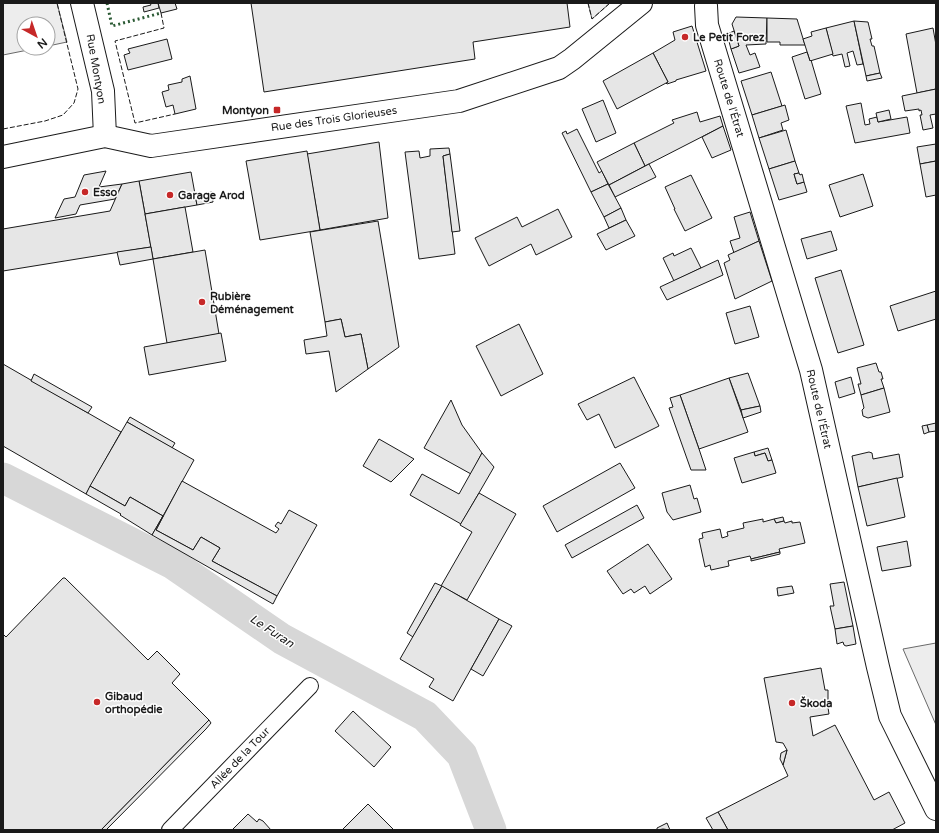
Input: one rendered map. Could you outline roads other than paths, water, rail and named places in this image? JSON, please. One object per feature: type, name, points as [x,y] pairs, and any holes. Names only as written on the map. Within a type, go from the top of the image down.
[{"type":"main road","name":"Rue Montyon","points":[[82,3],[103,92],[105,136]]},
{"type":"main road","name":"Rue des Trois Glorieuses","points":[[3,157],[105,136],[151,146],[459,101],[559,68],[572,60],[641,3]]},
{"type":"main road","name":"Route de l'Étrat","points":[[704,4],[707,25],[811,370],[890,716],[936,809]]},
{"type":"street","name":"Allée de la Tour","points":[[170,830],[310,686]]},
{"type":"waterway","name":"Le Furan","points":[[3,478],[173,564],[282,639],[425,716],[462,755],[491,830]]},
{"type":"place","name":"Le Petit Forez","points":[[685,37]]},
{"type":"place","name":"Montyon","points":[[277,110]]},
{"type":"place","name":"Esso","points":[[85,192]]},
{"type":"place","name":"Garage Arod","points":[[170,195]]},
{"type":"place","name":"Rubière Déménagement","points":[[202,302]]},
{"type":"place","name":"Gibaud orthopédie","points":[[97,702]]},
{"type":"place","name":"Škoda","points":[[792,703]]}]
